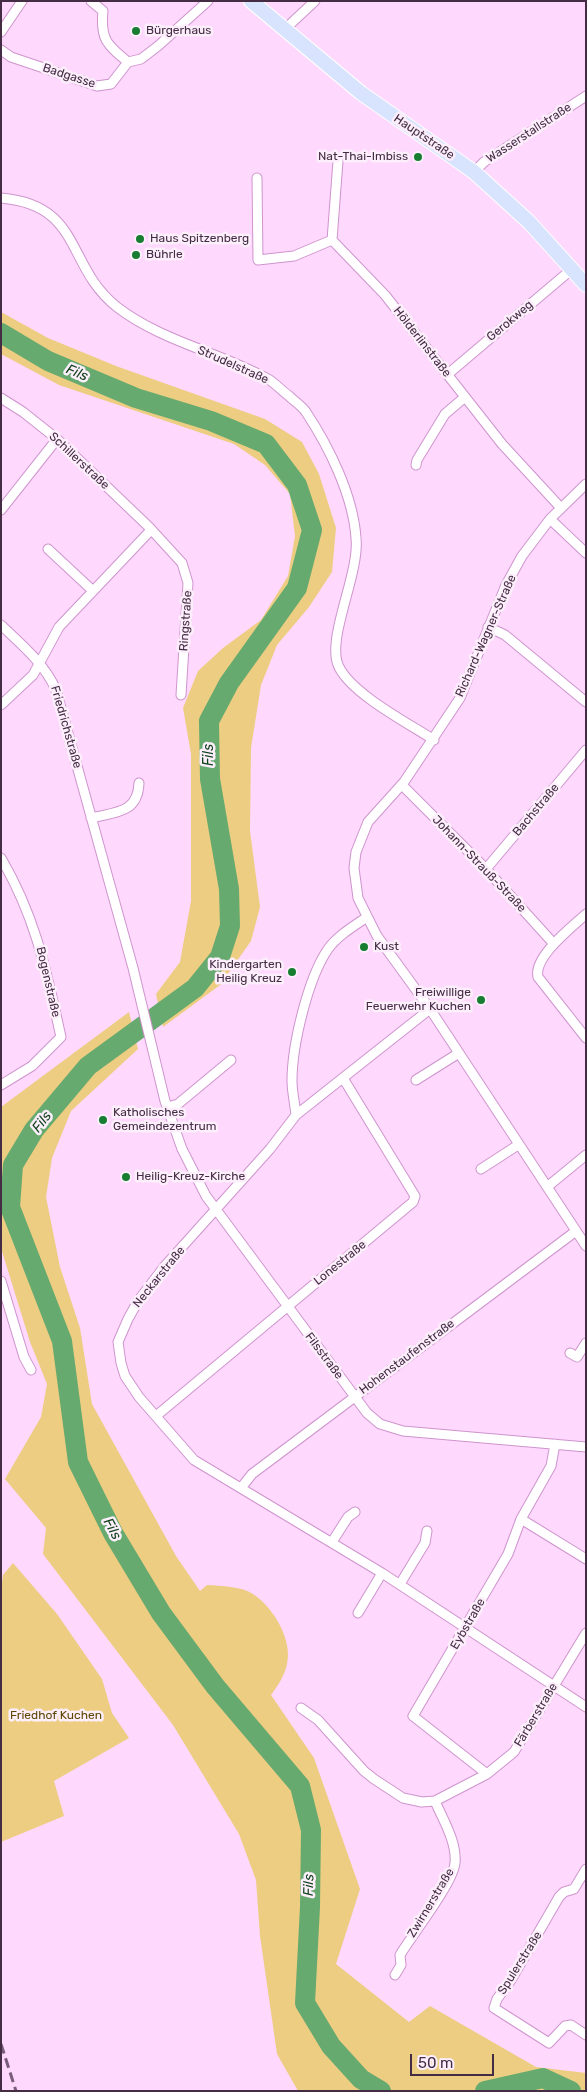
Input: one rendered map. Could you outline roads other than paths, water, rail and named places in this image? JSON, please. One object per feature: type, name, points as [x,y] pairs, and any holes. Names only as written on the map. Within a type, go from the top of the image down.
[{"type":"main road","name":"Hauptstraße","points":[[252,1],[284,30],[361,93],[474,172],[529,222],[586,285]]},
{"type":"street","points":[[1,32],[22,1]]},
{"type":"street","points":[[91,1],[103,11],[103,35],[108,46],[128,62],[140,59],[158,46],[208,1]]},
{"type":"street","points":[[284,30],[315,1]]},
{"type":"street","name":"Badgasse","points":[[1,50],[11,57],[97,86],[111,84],[128,62]]},
{"type":"street","name":"Wasserstallstraße","points":[[474,172],[484,162],[586,96]]},
{"type":"street","points":[[256,178],[258,260],[294,256],[332,240],[338,161]]},
{"type":"street","name":"Strudelstraße","points":[[1,198],[30,203],[50,213],[58,221],[83,265],[116,306],[143,324],[269,379],[305,410],[343,482],[356,538],[355,562],[348,595],[338,627],[335,647],[338,666],[354,687],[434,740]]},
{"type":"street","name":"Hölderlinstraße","points":[[332,240],[385,295],[502,444],[561,508]]},
{"type":"street","name":"Gerokweg","points":[[448,374],[572,269]]},
{"type":"street","points":[[416,465],[417,460],[445,414],[465,397]]},
{"type":"street","name":"Schillerstraße","points":[[1,398],[24,412],[57,439],[152,530]]},
{"type":"street","points":[[2,509],[57,439]]},
{"type":"street","name":"Richard-Wagner-Straße","points":[[586,484],[550,519],[522,556],[488,627],[460,698],[434,740],[402,785],[368,822],[356,852],[358,898],[367,918],[385,948],[430,1010],[586,1246]]},
{"type":"street","points":[[550,519],[586,553]]},
{"type":"street","points":[[1,705],[33,675],[59,627],[92,590],[152,530]]},
{"type":"street","name":"Ringstraße","points":[[152,530],[182,563],[188,583],[181,695]]},
{"type":"street","points":[[48,549],[92,590]]},
{"type":"street","name":"Friedrichstraße","points":[[1,625],[40,663],[50,675],[56,690],[142,1006]]},
{"type":"street","points":[[488,627],[505,635],[586,702]]},
{"type":"street","name":"Bachstraße","points":[[486,869],[586,750]]},
{"type":"street","points":[[91,818],[125,809],[132,804],[138,796],[138,783]]},
{"type":"street","name":"Johann-Strauß-Straße","points":[[402,785],[486,869],[554,944]]},
{"type":"street","name":"Bogenstraße","points":[[1,858],[30,915],[42,952],[61,1037],[32,1066],[1,1085]]},
{"type":"street","points":[[586,914],[554,944],[540,961],[536,971],[538,977],[586,1038]]},
{"type":"street","points":[[296,1115],[292,1081],[295,1046],[310,985],[328,948],[350,928],[367,918]]},
{"type":"street","name":"Filsstraße","points":[[142,1006],[150,1044],[168,1107],[190,1165],[206,1196],[367,1413],[380,1424],[392,1428],[431,1434],[586,1447]]},
{"type":"street","name":"Neckarstraße","points":[[430,1010],[296,1115],[270,1149],[164,1267],[138,1301],[118,1342],[119,1354],[125,1376],[139,1397],[194,1460],[400,1584],[465,1629],[586,1707]]},
{"type":"street","points":[[416,1080],[459,1053]]},
{"type":"street","points":[[168,1107],[178,1104],[231,1060]]},
{"type":"street","name":"Lonestraße","points":[[156,1416],[409,1207],[414,1196],[343,1078]]},
{"type":"street","points":[[482,1169],[518,1144]]},
{"type":"street","points":[[547,1188],[586,1155]]},
{"type":"street","name":"Hohenstaufenstraße","points":[[241,1488],[252,1474],[576,1231]]},
{"type":"street","points":[[1,1281],[24,1357],[31,1370]]},
{"type":"street","points":[[570,1353],[577,1357],[586,1343]]},
{"type":"street","name":"Eybstraße","points":[[487,1774],[413,1716],[508,1554],[521,1519],[551,1466],[555,1444]]},
{"type":"street","points":[[332,1542],[348,1517],[355,1512]]},
{"type":"street","points":[[521,1519],[586,1559]]},
{"type":"street","points":[[400,1584],[425,1543],[427,1531]]},
{"type":"street","points":[[358,1613],[382,1573]]},
{"type":"street","name":"Färberstraße","points":[[436,1801],[487,1774],[514,1752],[586,1633]]},
{"type":"street","points":[[301,1708],[318,1720],[364,1771],[403,1798],[425,1803],[436,1801]]},
{"type":"street","name":"Zwirnerstraße","points":[[395,1975],[401,1965],[400,1955],[446,1883],[455,1865],[452,1843],[436,1801]]},
{"type":"street","name":"Spulerstraße","points":[[586,1869],[574,1889],[564,1892],[559,1897],[511,1980],[497,1999],[494,2008],[549,2043],[565,2026],[571,2025],[586,2035]]},
{"type":"waterway","name":"Fils","points":[[1,333],[48,361],[136,398],[211,421],[266,444],[297,485],[312,530],[297,588],[229,683],[209,721],[210,779],[229,889],[230,926],[220,957],[195,988],[88,1066],[34,1130],[13,1165],[10,1207],[62,1341],[78,1462],[113,1533],[161,1613],[215,1686],[300,1786],[311,1830],[310,1907],[305,2003],[331,2046],[361,2079],[381,2091]]},
{"type":"waterway","name":"Fils","points":[[485,2091],[543,2078],[571,2091]]},
{"type":"railway","points":[[1,2044],[16,2091]]},
{"type":"place","name":"Bürgerhaus","points":[[136,31]]},
{"type":"place","name":"Nat-Thai-Imbiss","points":[[418,157]]},
{"type":"place","name":"Haus Spitzenberg","points":[[140,239]]},
{"type":"place","name":"Bührle","points":[[136,255]]},
{"type":"place","name":"Kust","points":[[364,947]]},
{"type":"place","name":"Kindergarten Heilig Kreuz","points":[[292,972]]},
{"type":"place","name":"Freiwillige Feuerwehr Kuchen","points":[[481,1000]]},
{"type":"place","name":"Katholisches Gemeindezentrum","points":[[103,1120]]},
{"type":"place","name":"Heilig-Kreuz-Kirche","points":[[126,1177]]},
{"type":"park label","name":"Friedhof Kuchen","points":[[56,1716]]}]
